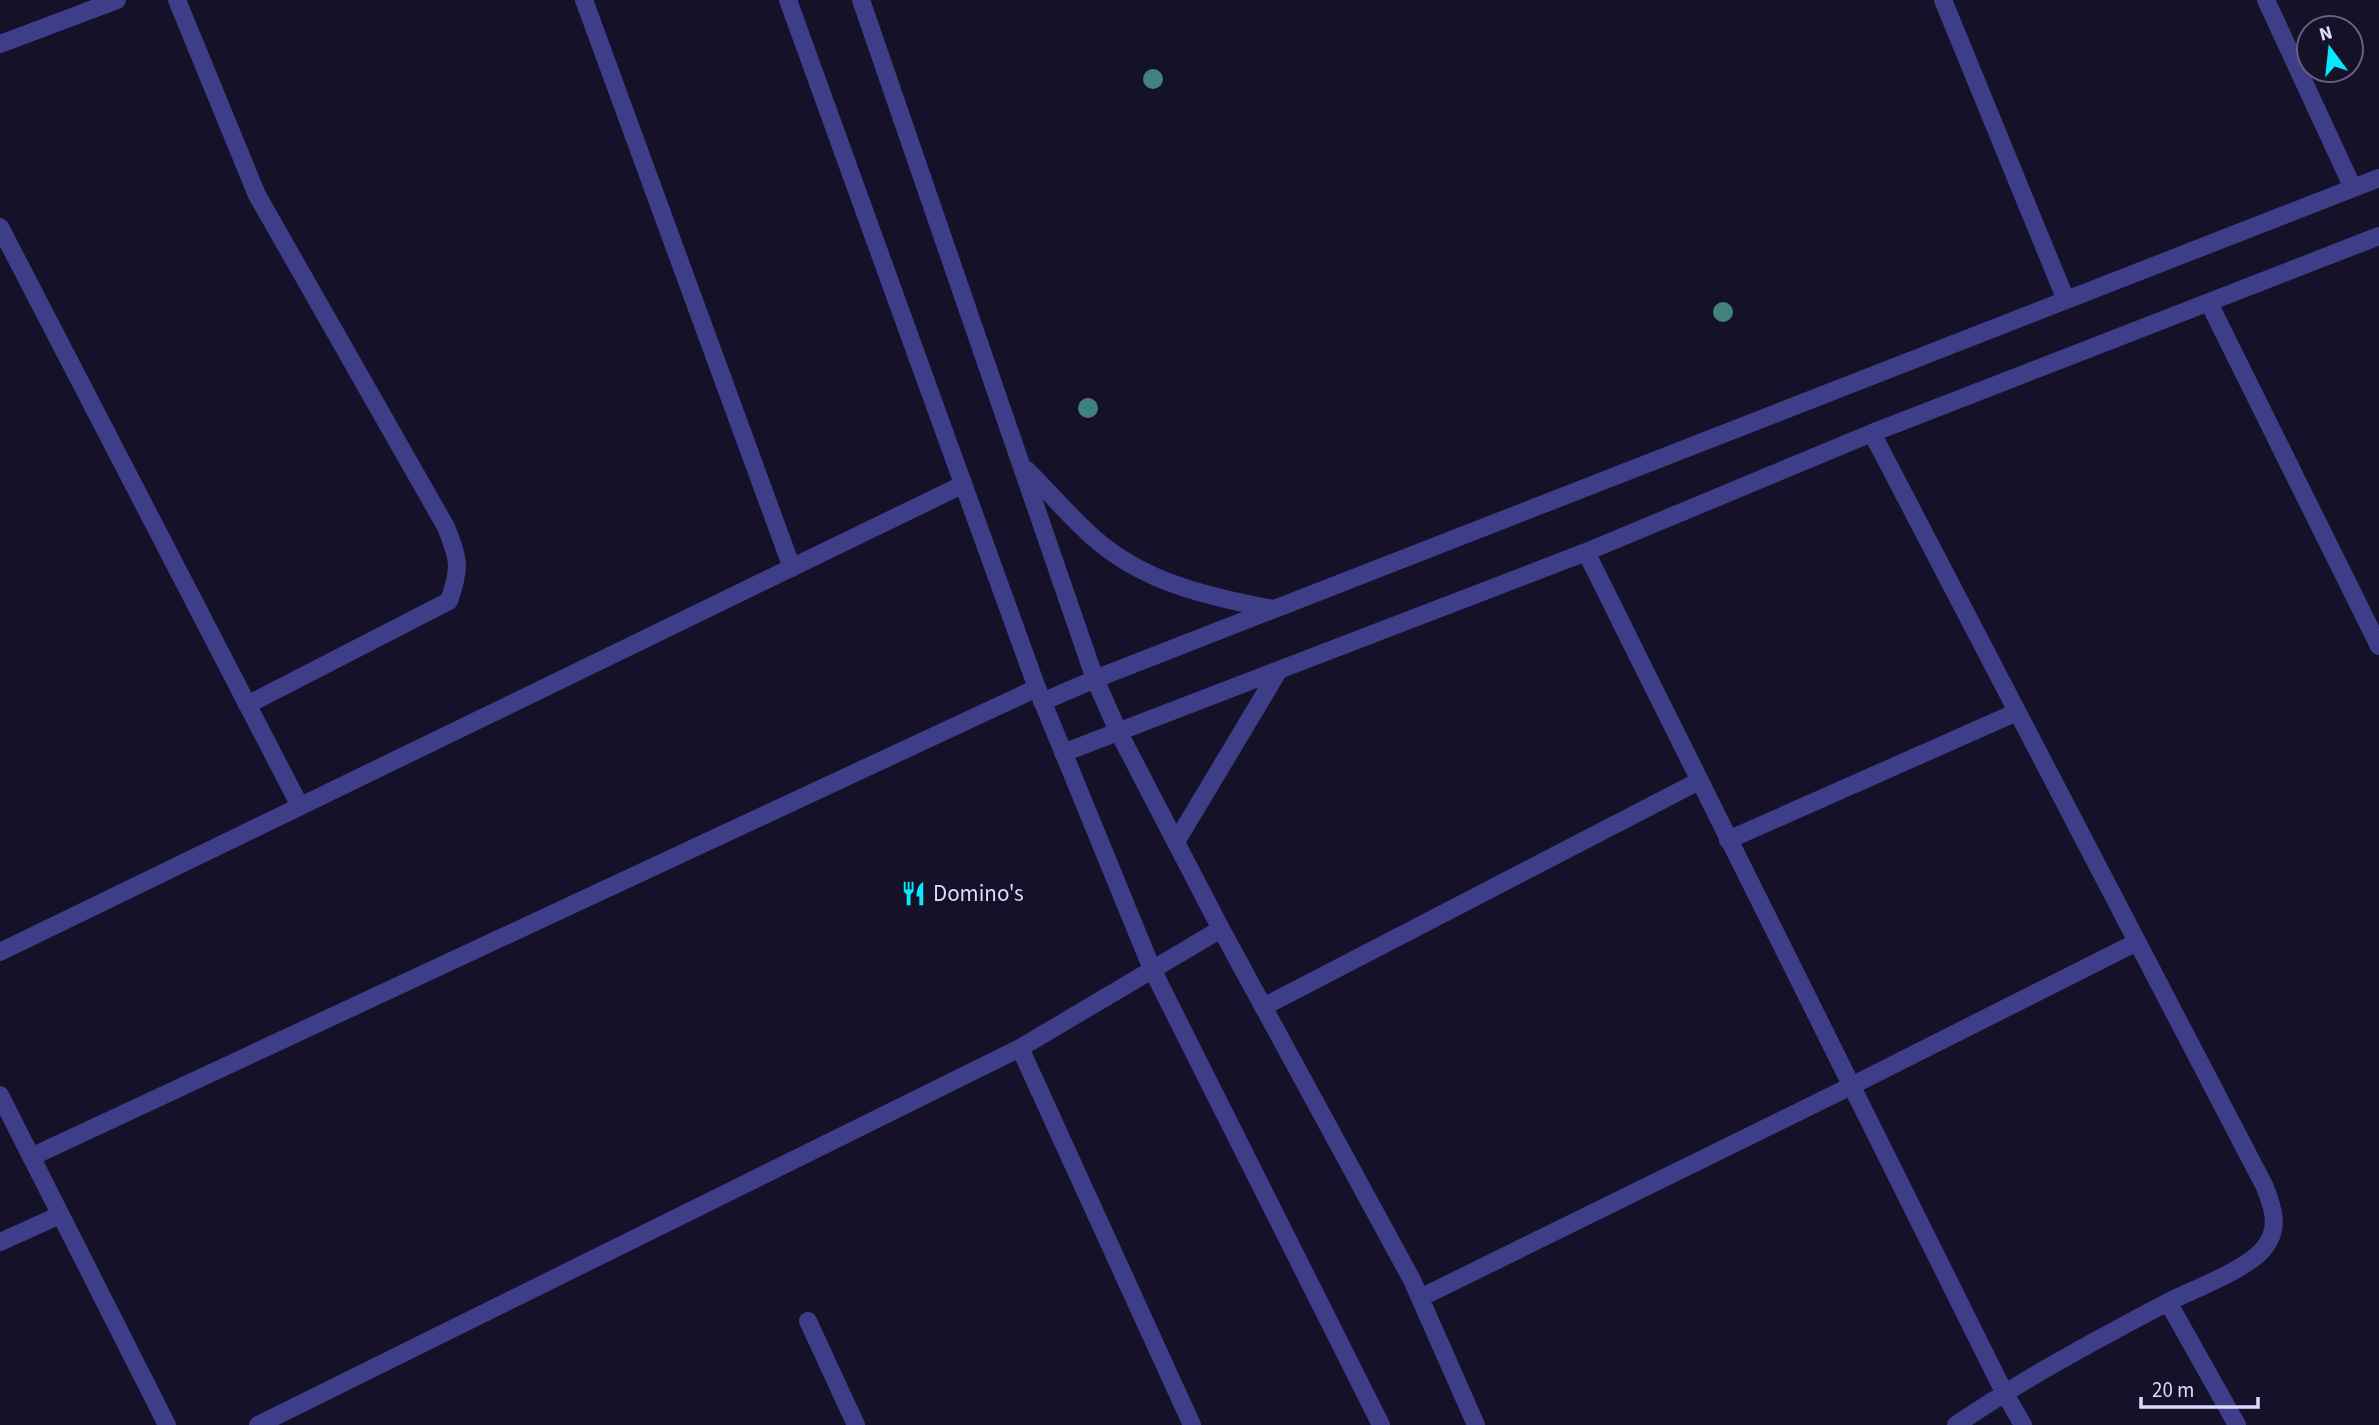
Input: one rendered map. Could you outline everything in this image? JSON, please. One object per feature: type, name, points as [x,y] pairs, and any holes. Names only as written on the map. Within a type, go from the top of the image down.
[{"type":"street","points":[[0,44],[117,0]]},
{"type":"street","points":[[177,0],[257,195],[446,527],[456,551],[458,574],[449,601],[247,705]]},
{"type":"street","points":[[584,0],[792,568]]},
{"type":"street","points":[[788,0],[1039,695],[1152,969],[1381,1425]]},
{"type":"street","points":[[861,0],[1095,679],[1118,731],[1221,929],[1420,1298],[1476,1425]]},
{"type":"street","points":[[1944,0],[2066,300]]},
{"type":"street","points":[[2266,0],[2353,188]]},
{"type":"street","points":[[32,1157],[1039,695],[1095,679],[2379,178]]},
{"type":"street","points":[[0,227],[300,806]]},
{"type":"street","points":[[1063,753],[1586,552],[1872,433],[2379,236]]},
{"type":"street","points":[[2208,303],[2379,646]]},
{"type":"street","points":[[1872,433],[2265,1187],[2274,1211],[2274,1233],[2264,1250],[2245,1264],[2168,1302],[2004,1392],[1956,1425]]},
{"type":"street","points":[[1022,465],[1096,540],[1156,578],[1200,594],[1275,609]]},
{"type":"street","points":[[0,952],[962,485]]},
{"type":"street","points":[[1586,552],[2004,1392],[2023,1425]]},
{"type":"street","points":[[1176,842],[1279,670]]},
{"type":"street","points":[[1728,839],[2017,712]]},
{"type":"street","points":[[1263,1007],[1699,781]]},
{"type":"street","points":[[258,1425],[1020,1048],[1221,929]]},
{"type":"street","points":[[1420,1298],[2137,942]]},
{"type":"street","points":[[1020,1048],[1192,1425]]},
{"type":"street","points":[[0,1095],[167,1425]]},
{"type":"street","points":[[0,1242],[60,1215]]},
{"type":"street","points":[[2168,1302],[2237,1425]]},
{"type":"street","points":[[808,1321],[856,1425]]},
{"type":"place","name":"Domino's","points":[[913,893]]}]
